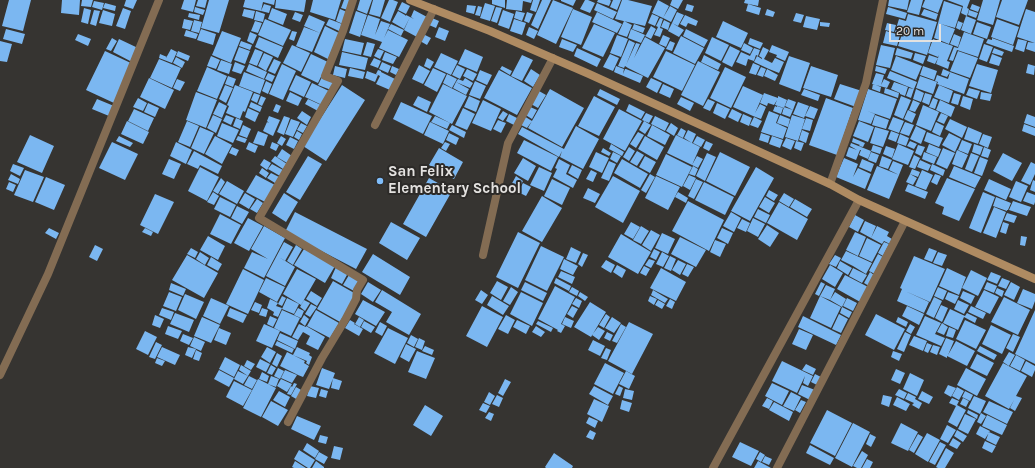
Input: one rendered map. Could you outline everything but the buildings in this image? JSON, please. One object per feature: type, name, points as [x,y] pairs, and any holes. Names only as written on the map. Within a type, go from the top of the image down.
[{"type":"street","points":[[0,375],[48,274],[159,0]]},
{"type":"street","points":[[288,422],[322,358],[345,320],[356,299],[357,290],[363,280],[259,218],[338,81],[325,76],[343,31],[353,0]]},
{"type":"street","points":[[410,0],[490,31],[596,77],[830,184],[858,200],[1035,280]]},
{"type":"street","points":[[830,184],[866,83],[883,0]]},
{"type":"street","points":[[375,126],[434,9]]},
{"type":"street","points":[[483,254],[508,143],[553,58]]},
{"type":"street","points":[[713,468],[858,200]]},
{"type":"street","points":[[778,468],[905,221]]},
{"type":"place","name":"San Felix Elementary School","points":[[380,181]]}]
